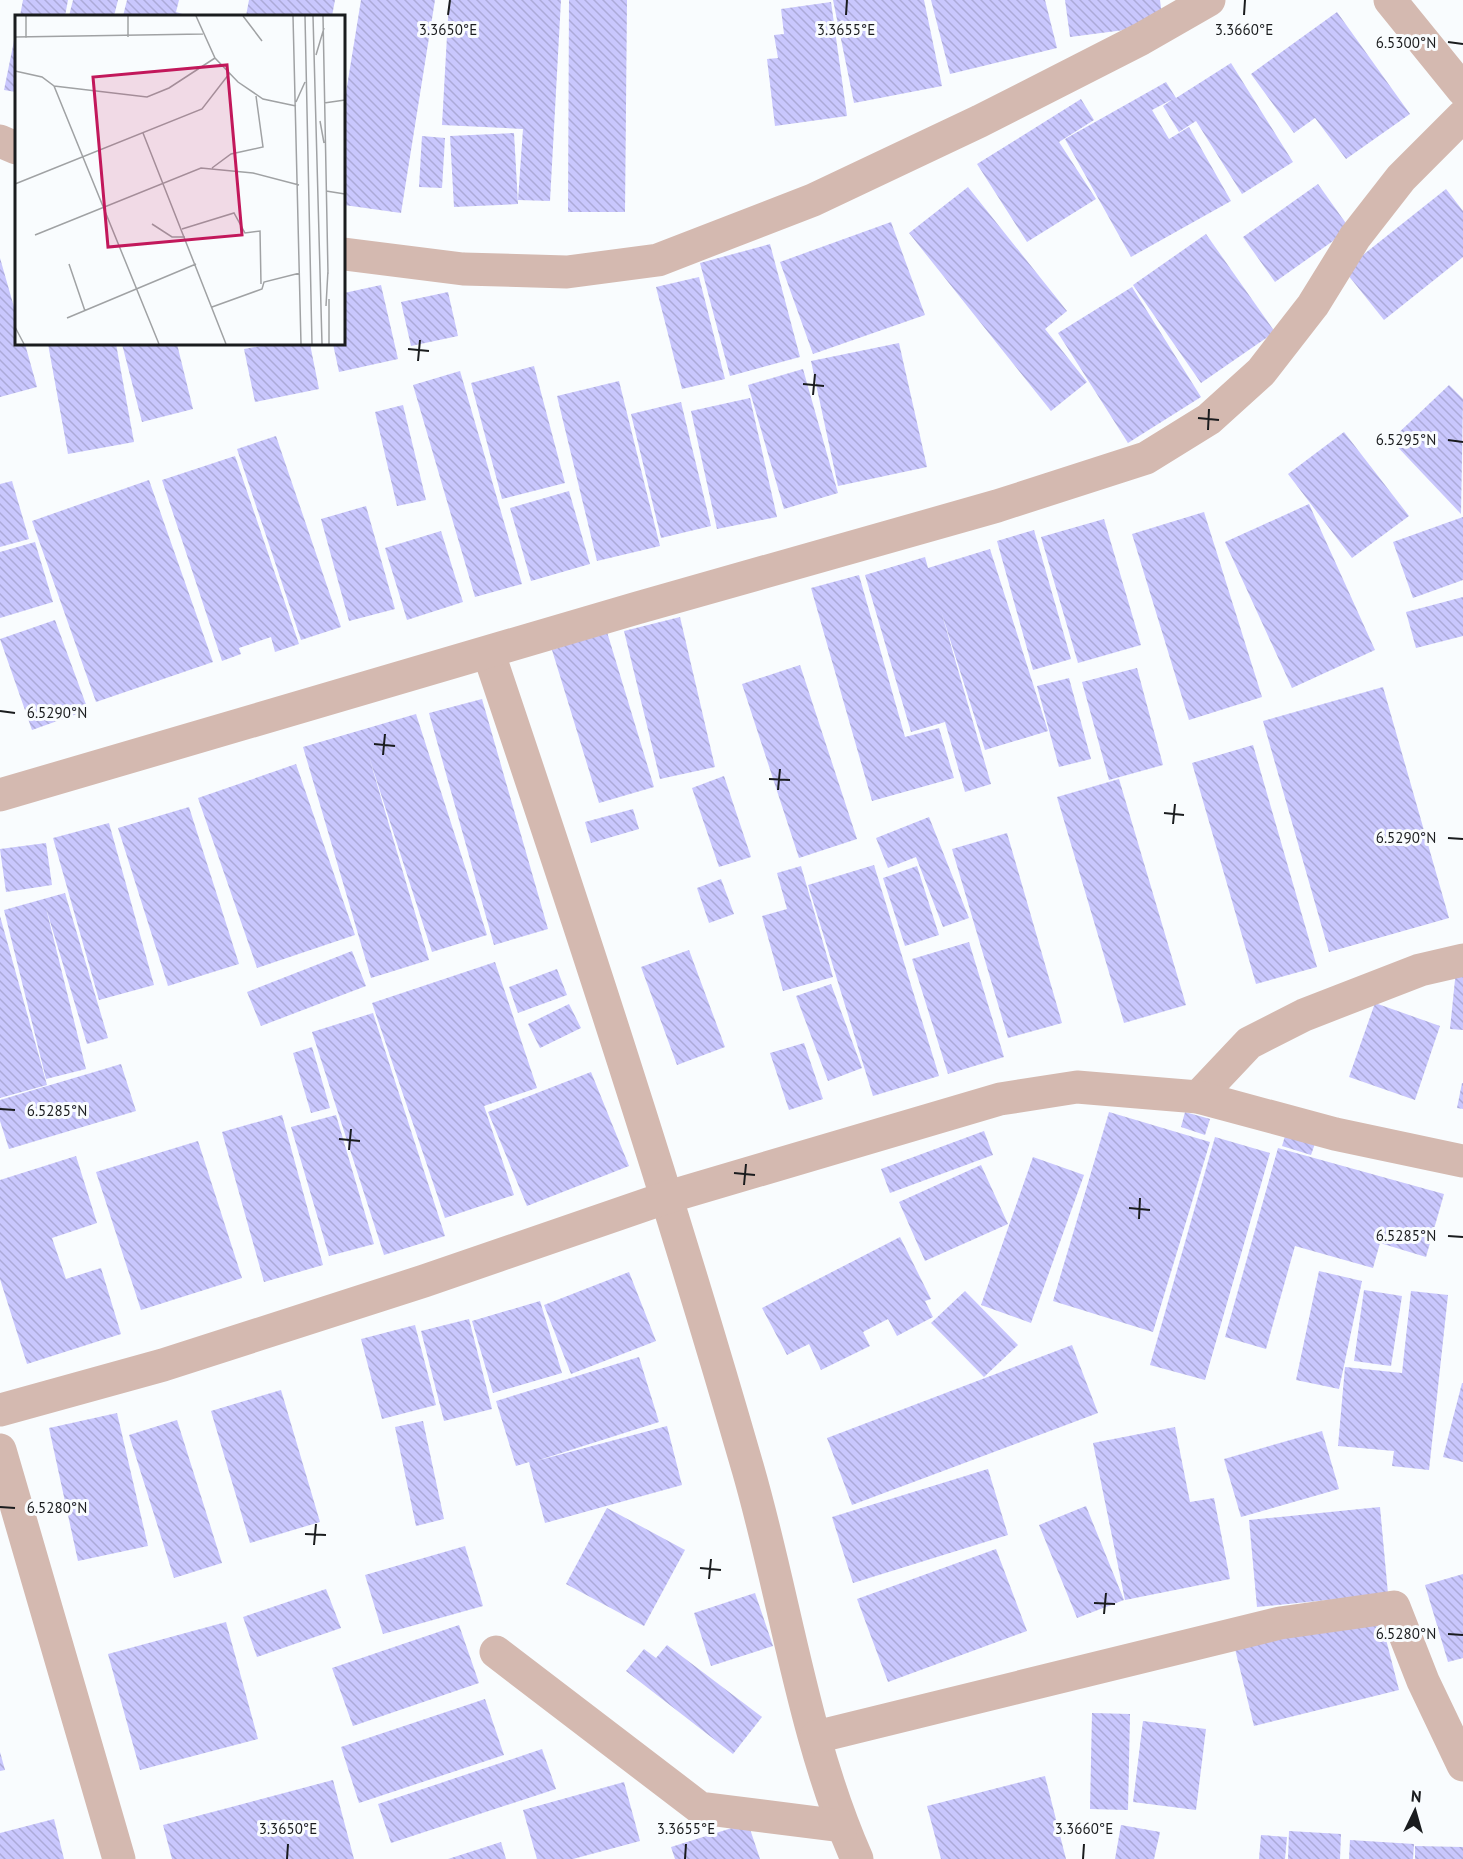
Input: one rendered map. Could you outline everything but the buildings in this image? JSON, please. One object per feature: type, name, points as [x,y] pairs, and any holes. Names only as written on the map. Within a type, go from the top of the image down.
[{"type":"street","points":[[345,254],[464,269],[567,272],[658,260],[813,200],[990,116],[1141,39],[1209,0]]},
{"type":"street","points":[[1390,0],[1463,90]]},
{"type":"street","points":[[0,795],[489,654],[638,608],[997,506],[1146,458],[1209,418],[1261,372],[1313,305],[1355,237],[1401,178],[1463,116]]},
{"type":"street","points":[[0,141],[15,148]]},
{"type":"street","points":[[489,654],[580,922],[668,1197],[750,1473],[816,1737],[842,1826],[856,1859]]},
{"type":"street","points":[[1198,1097],[1249,1042],[1304,1016],[1420,970],[1463,960]]},
{"type":"street","points":[[0,1410],[174,1362],[424,1281],[668,1197],[999,1099],[1077,1087],[1198,1097],[1335,1134],[1463,1161]]},
{"type":"street","points":[[0,1450],[119,1859]]},
{"type":"street","points":[[816,1737],[1280,1623],[1394,1606],[1423,1682],[1463,1766]]},
{"type":"street","points":[[496,1652],[700,1808],[842,1826]]}]
